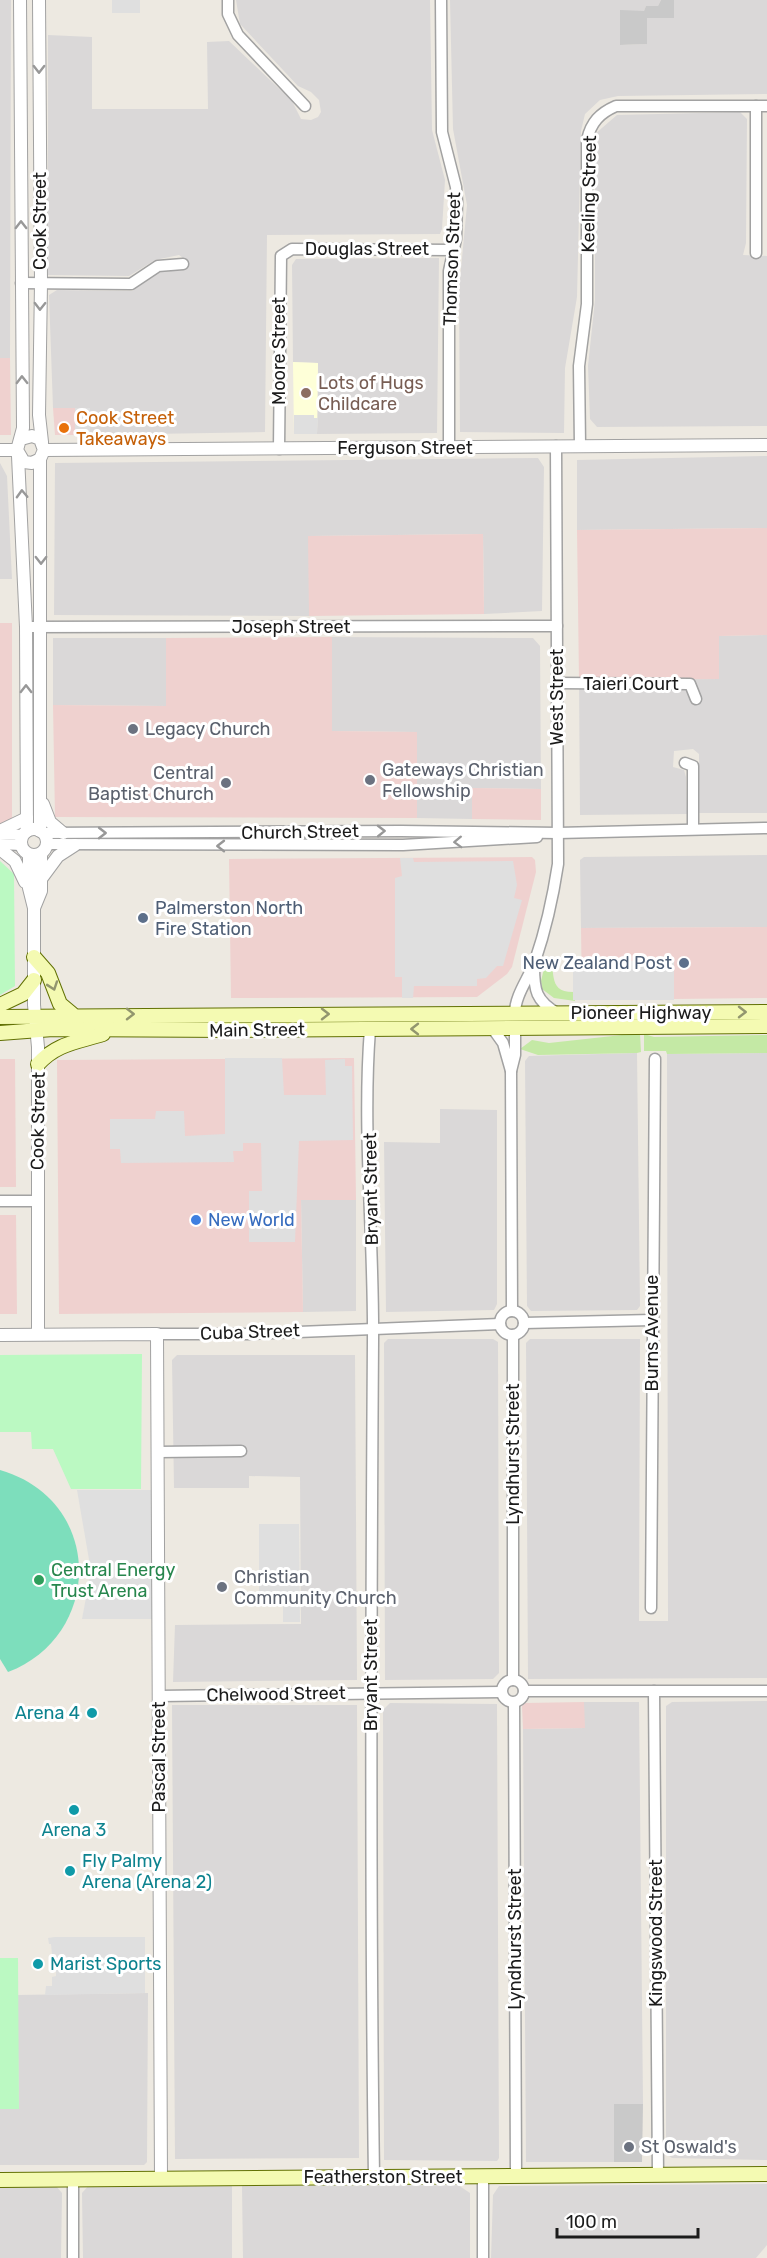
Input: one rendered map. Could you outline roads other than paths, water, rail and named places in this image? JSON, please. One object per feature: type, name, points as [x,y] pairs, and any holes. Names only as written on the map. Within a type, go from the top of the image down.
[{"type":"main road","points":[[34,957],[48,973],[60,1005],[72,1014]]},
{"type":"main road","points":[[0,1005],[23,994],[34,980]]},
{"type":"main road","points":[[669,1012],[670,1027]]},
{"type":"main road","name":"Pioneer Highway","points":[[515,1013],[767,1012]]},
{"type":"main road","points":[[515,1013],[530,1021],[581,1023],[600,1028]]},
{"type":"main road","name":"Main Street","points":[[0,1017],[72,1014],[515,1013]]},
{"type":"main road","points":[[424,1014],[447,1019],[503,1020],[515,1029]]},
{"type":"main road","name":"Pioneer Highway","points":[[515,1029],[767,1026]]},
{"type":"main road","name":"Main Street","points":[[0,1033],[515,1029]]},
{"type":"main road","points":[[38,1064],[49,1052],[63,1044],[114,1031]]},
{"type":"main road","name":"Featherston Street","points":[[0,2180],[767,2174]]},
{"type":"street","name":"Cook Street","points":[[20,0],[19,448],[26,627],[27,768],[33,838],[41,879],[41,891],[34,908]]},
{"type":"street","name":"Cook Street","points":[[38,1334],[38,1064],[34,980],[34,908],[28,888],[40,794],[41,768],[42,450],[39,415],[41,283],[39,0]]},
{"type":"street","points":[[228,0],[228,14],[238,35],[305,106]]},
{"type":"street","name":"Thomson Street","points":[[441,0],[442,132],[456,188],[457,202],[456,238],[448,271],[449,447]]},
{"type":"street","name":"Keeling Street","points":[[580,446],[579,366],[588,304],[587,140],[592,123],[602,113],[616,106],[762,106]]},
{"type":"street","points":[[756,253],[762,106]]},
{"type":"street","name":"Douglas Street","points":[[283,254],[291,249],[453,250]]},
{"type":"street","name":"Moore Street","points":[[279,449],[279,264],[283,254]]},
{"type":"street","points":[[21,284],[131,284],[158,266],[183,264]]},
{"type":"street","points":[[0,450],[19,448],[32,436],[42,450],[28,463],[19,448]]},
{"type":"street","name":"Ferguson Street","points":[[42,450],[767,445]]},
{"type":"street","name":"West Street","points":[[515,1013],[517,1000],[534,963],[553,897],[558,864],[556,446]]},
{"type":"street","name":"Joseph Street","points":[[26,627],[556,626]]},
{"type":"street","name":"Taieri Court","points":[[557,683],[690,684],[696,699]]},
{"type":"street","points":[[26,718],[41,717]]},
{"type":"street","points":[[685,763],[693,766],[693,829]]},
{"type":"street","points":[[27,768],[41,768]]},
{"type":"street","points":[[40,794],[50,822],[63,833]]},
{"type":"street","name":"Church Street","points":[[0,846],[63,833],[401,831],[558,833],[767,828]]},
{"type":"street","points":[[0,832],[33,838]]},
{"type":"street","name":"Church Street","points":[[33,838],[75,845],[403,845],[525,840],[558,833]]},
{"type":"street","points":[[41,879],[58,856],[75,845]]},
{"type":"street","points":[[0,846],[15,861],[28,888]]},
{"type":"street","points":[[534,963],[536,995],[544,1005],[559,1013]]},
{"type":"street","name":"Bryant Street","points":[[370,1029],[369,1125],[374,1327],[370,1693],[374,2176]]},
{"type":"street","points":[[493,1029],[503,1043],[511,1071]]},
{"type":"street","points":[[513,1311],[511,1071],[515,1055],[515,1029]]},
{"type":"street","name":"Burns Avenue","points":[[651,1608],[655,1059]]},
{"type":"street","points":[[0,1201],[37,1201]]},
{"type":"street","points":[[513,1311],[520,1315],[524,1323],[518,1333],[513,1335],[504,1332],[500,1324],[506,1313],[513,1311]]},
{"type":"street","points":[[524,1323],[652,1320]]},
{"type":"street","name":"Cuba Street","points":[[0,1335],[249,1334],[374,1327],[500,1324]]},
{"type":"street","name":"Pascal Street","points":[[157,1334],[161,2179]]},
{"type":"street","name":"Lyndhurst Street","points":[[513,1335],[513,1680]]},
{"type":"street","points":[[158,1452],[241,1451]]},
{"type":"street","points":[[513,1680],[523,1686],[524,1691],[519,1701],[514,1703],[503,1698],[501,1692],[507,1681],[513,1680]]},
{"type":"street","points":[[524,1691],[767,1691]]},
{"type":"street","name":"Kingswood Street","points":[[654,1691],[658,2175]]},
{"type":"street","name":"Chelwood Street","points":[[159,1696],[501,1692]]},
{"type":"street","name":"Lyndhurst Street","points":[[514,1703],[516,2176]]},
{"type":"street","points":[[483,2176],[483,2258]]},
{"type":"street","points":[[73,2179],[73,2258]]},
{"type":"place","name":"Lots of Hugs Childcare","points":[[306,393]]},
{"type":"place","name":"Cook Street Takeaways","points":[[64,428]]},
{"type":"place","name":"Legacy Church","points":[[133,729]]},
{"type":"place","name":"Gateways Christian Fellowship","points":[[370,780]]},
{"type":"place","name":"Central Baptist Church","points":[[226,783]]},
{"type":"place","name":"Palmerston North Fire Station","points":[[143,918]]},
{"type":"place","name":"New Zealand Post","points":[[684,963]]},
{"type":"place","name":"New World","points":[[196,1220]]},
{"type":"place","name":"Central Energy Trust Arena","points":[[39,1580]]},
{"type":"place","name":"Christian Community Church","points":[[222,1587]]},
{"type":"place","name":"Arena 4","points":[[92,1713]]},
{"type":"place","name":"Arena 3","points":[[74,1810]]},
{"type":"place","name":"Fly Palmy Arena (Arena 2)","points":[[70,1871]]},
{"type":"place","name":"Marist Sports","points":[[38,1964]]},
{"type":"place","name":"St Oswald's","points":[[629,2147]]}]
